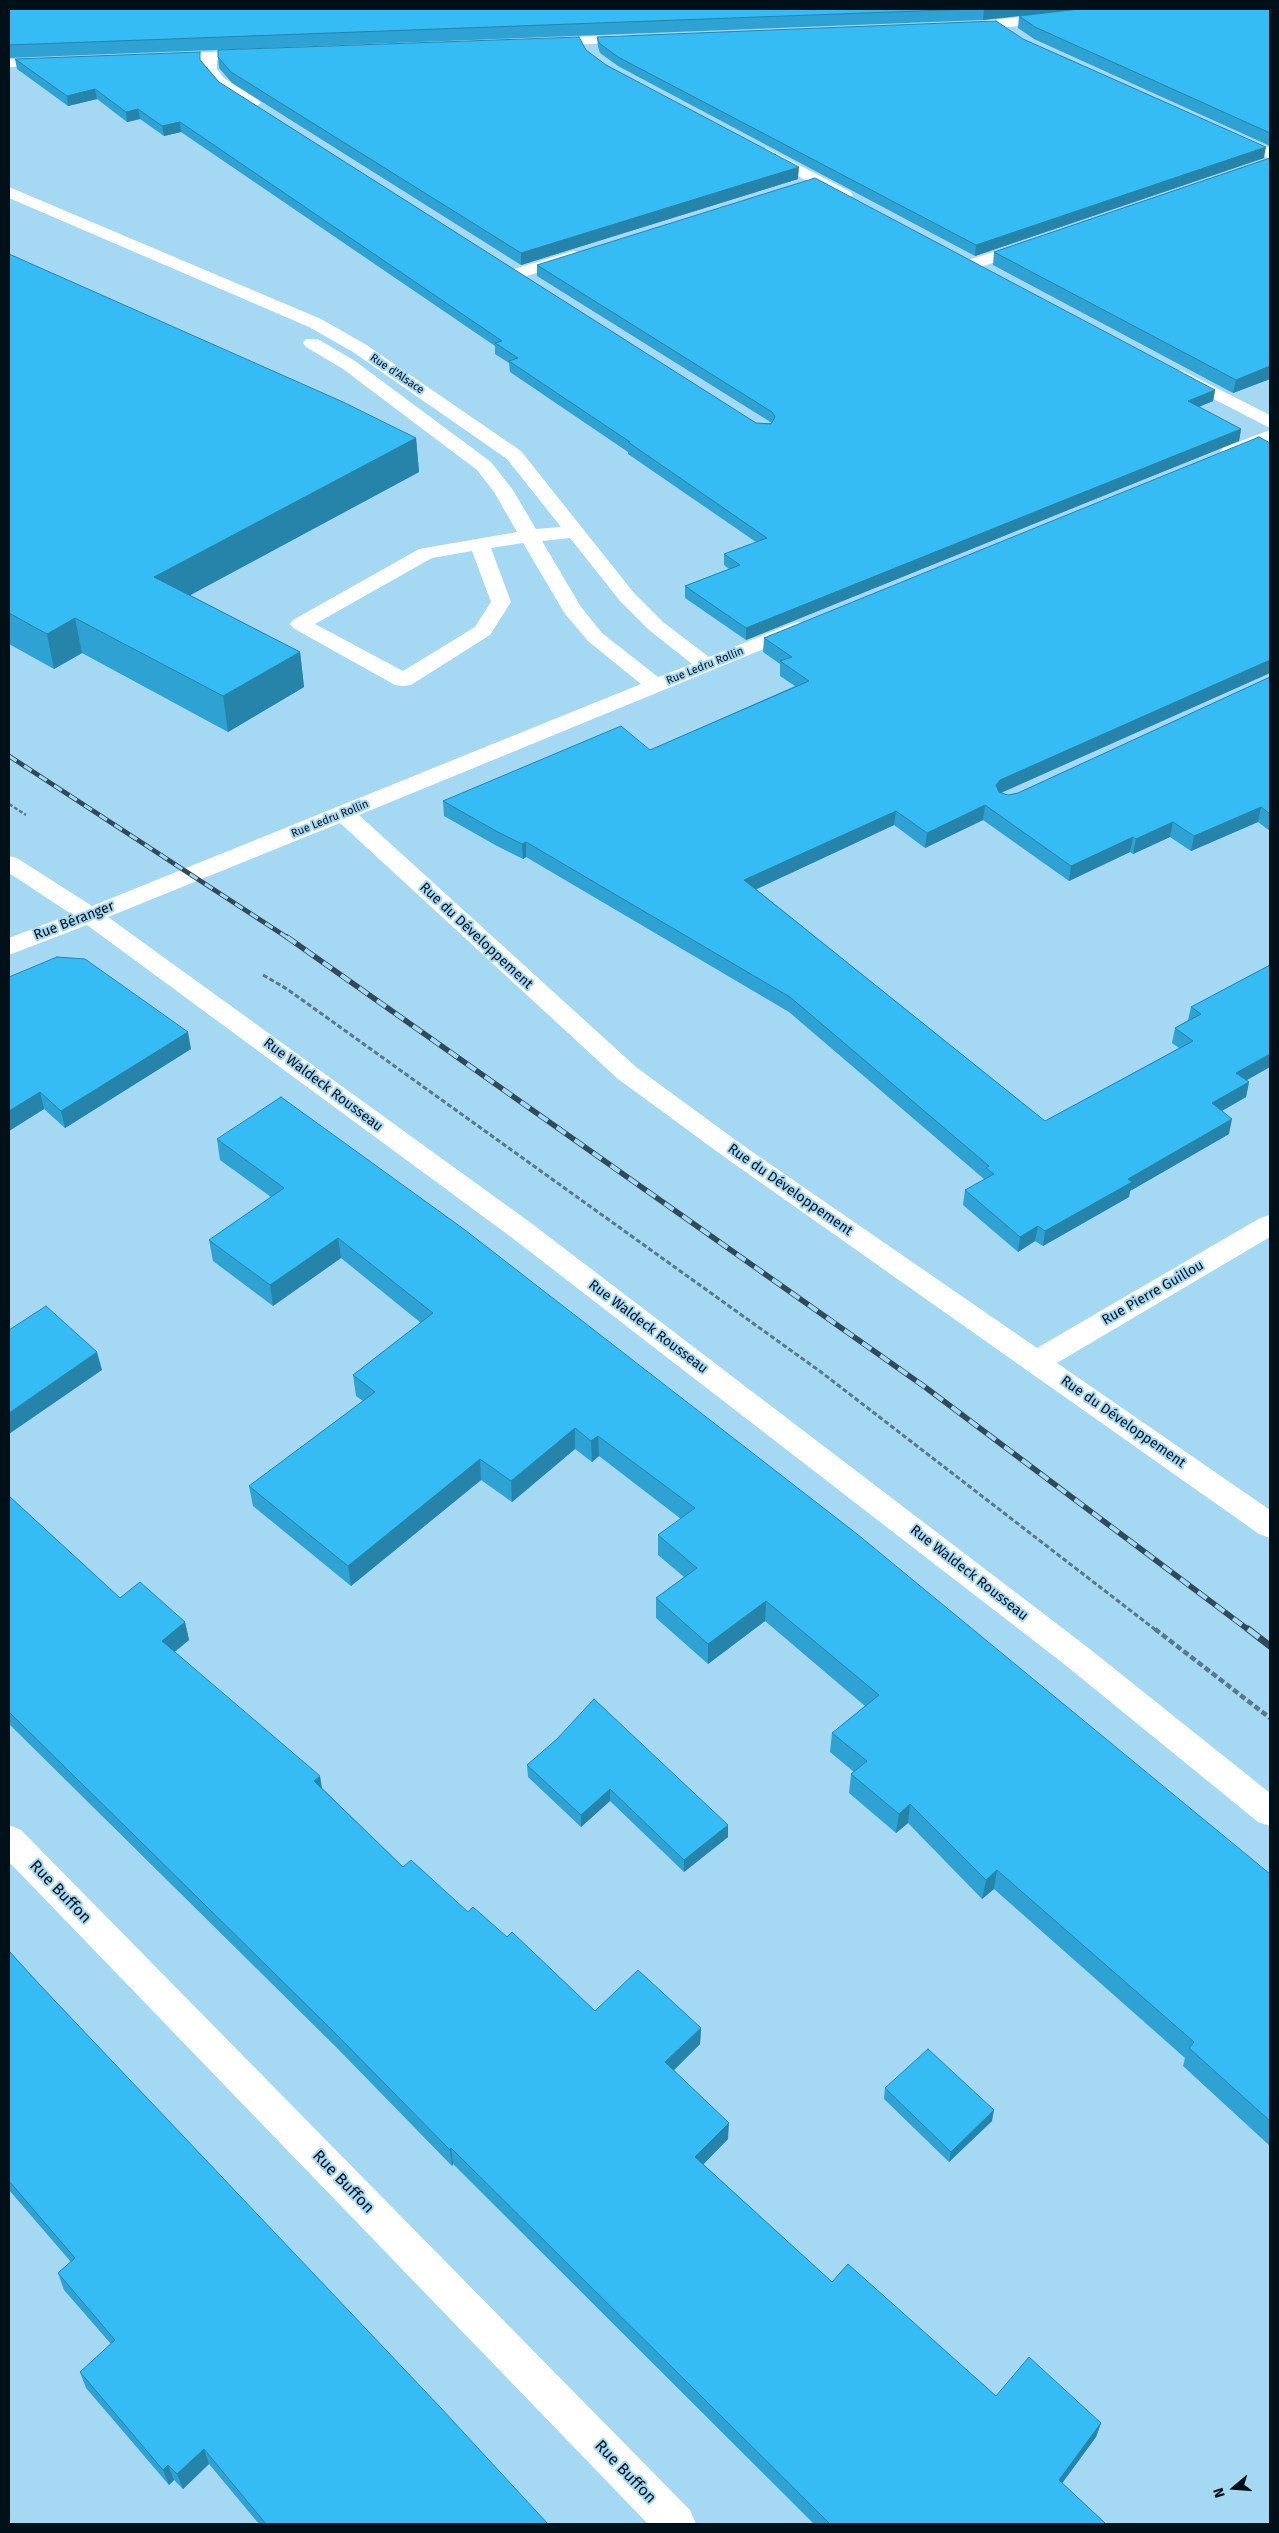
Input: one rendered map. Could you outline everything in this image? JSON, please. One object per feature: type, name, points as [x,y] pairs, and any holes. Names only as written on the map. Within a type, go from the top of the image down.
[{"type":"street","points":[[948,28],[1000,25],[1124,9]]},
{"type":"street","points":[[1000,25],[1019,40]]},
{"type":"street","points":[[526,43],[644,38]]},
{"type":"street","points":[[585,40],[592,56]]},
{"type":"street","points":[[152,58],[269,54]]},
{"type":"street","points":[[210,56],[210,69],[219,81],[268,113]]},
{"type":"street","points":[[9,63],[66,61]]},
{"type":"street","points":[[1217,130],[1267,161]]},
{"type":"street","points":[[749,144],[861,204]]},
{"type":"street","points":[[798,186],[817,180]]},
{"type":"street","name":"Rue d'Alsace","points":[[9,192],[315,323],[348,341],[514,455],[576,532],[611,580],[636,608],[707,665]]},
{"type":"street","points":[[9,208],[196,292]]},
{"type":"street","points":[[974,264],[1048,239]]},
{"type":"street","points":[[520,273],[585,253]]},
{"type":"street","points":[[957,255],[991,274]]},
{"type":"street","points":[[503,262],[536,283]]},
{"type":"street","name":"Rue d'Alsace","points":[[297,336],[342,359],[471,455],[498,484],[572,610],[583,624],[622,660],[656,686]]},
{"type":"street","points":[[1165,366],[1270,422]]},
{"type":"street","points":[[1207,461],[1270,436]]},
{"type":"street","points":[[479,544],[501,602],[483,631],[403,680],[300,624],[426,553],[479,544],[529,536],[576,532]]},
{"type":"street","name":"Rue Ledru Rollin","points":[[140,896],[818,620]]},
{"type":"street","name":"Rue du Développement","points":[[343,813],[627,1072],[732,1150],[1270,1526]]},
{"type":"street","name":"Rue Waldeck Rousseau","points":[[9,863],[89,915],[194,989],[657,1332],[1075,1656],[1270,1812]]},
{"type":"street","name":"Rue Béranger","points":[[9,947],[140,896]]},
{"type":"street","name":"Rue Pierre Guillou","points":[[1036,1362],[1270,1225]]},
{"type":"street","name":"Rue Buffon","points":[[9,1840],[676,2524]]},
{"type":"path","points":[[9,804],[31,819]]},
{"type":"path","points":[[262,974],[287,989],[821,1372],[1270,1718]]},
{"type":"building","points":[[9,9],[972,9],[9,45]]},
{"type":"building","points":[[1080,9],[1270,9],[1270,133],[1035,27],[1019,16]]},
{"type":"building","points":[[996,21],[1023,39],[1266,147],[976,245],[618,57],[599,43],[597,37]]},
{"type":"building","points":[[579,37],[586,50],[606,65],[799,167],[521,253],[231,72],[218,57],[218,50]]},
{"type":"building","points":[[200,52],[200,60],[219,82],[756,423],[771,424],[775,417],[772,412],[537,265],[815,178],[1215,390],[1188,401],[1241,429],[746,628],[685,586],[740,565],[724,554],[767,538],[628,442],[630,442],[509,361],[518,358],[495,343],[502,341],[180,122],[162,126],[138,109],[126,112],[95,89],[67,96],[15,59]]},
{"type":"building","points":[[1270,158],[1270,366],[1236,380],[994,252]]},
{"type":"building","points":[[9,254],[343,402],[416,438],[154,577],[300,652],[223,696],[75,618],[47,634],[9,613]]},
{"type":"building","points":[[1259,437],[1270,443],[1270,660],[1000,780],[996,785],[999,792],[1008,795],[1018,793],[1270,677],[1270,814],[1261,807],[1194,836],[1173,822],[1136,839],[1133,837],[1071,866],[985,805],[927,833],[896,811],[744,880],[1045,1121],[1193,1041],[1175,1028],[1201,1014],[1191,1007],[1270,965],[1270,1054],[1236,1073],[1249,1082],[1212,1103],[1232,1119],[1128,1179],[1132,1182],[1045,1231],[1038,1226],[1020,1237],[965,1190],[994,1174],[986,1168],[989,1166],[790,997],[526,842],[522,844],[443,801],[621,726],[650,750],[809,681],[780,661],[792,657],[764,638]]},
{"type":"building","points":[[57,957],[85,959],[188,1032],[61,1111],[40,1092],[9,1111],[9,977]]},
{"type":"building","points":[[281,1097],[465,1230],[857,1534],[1270,1874],[1270,2121],[1189,2048],[1194,2042],[997,1870],[986,1880],[910,1804],[899,1814],[851,1774],[867,1761],[832,1733],[879,1695],[766,1601],[708,1644],[656,1598],[697,1568],[658,1535],[695,1508],[598,1436],[591,1441],[575,1428],[511,1481],[480,1459],[348,1566],[249,1486],[375,1392],[353,1375],[433,1313],[338,1238],[270,1285],[209,1240],[284,1188],[217,1139]]},
{"type":"building","points":[[46,1306],[97,1352],[9,1413],[9,1330]]},
{"type":"building","points":[[9,1496],[120,1598],[140,1582],[185,1622],[162,1641],[320,1776],[314,1781],[403,1867],[411,1860],[468,1912],[473,1907],[507,1937],[512,1932],[595,2011],[638,1970],[701,2028],[665,2062],[729,2123],[695,2157],[832,2282],[848,2264],[996,2396],[1029,2357],[1101,2423],[1059,2480],[1106,2524],[830,2524],[9,1712]]},
{"type":"building","points":[[594,1699],[728,1825],[684,1860],[610,1789],[581,1815],[527,1765],[557,1739]]},
{"type":"building","points":[[9,1951],[548,2524],[266,2524],[204,2449],[177,2474],[168,2465],[163,2470],[80,2372],[115,2340],[58,2273],[75,2258],[9,2181]]},
{"type":"building","points":[[928,2049],[994,2110],[951,2152],[885,2088]]},
{"type":"railway","points":[[9,756],[288,938]]},
{"type":"railway","points":[[287,937],[925,1387],[1250,1631]]},
{"type":"railway","points":[[1248,1629],[1270,1646]]}]
